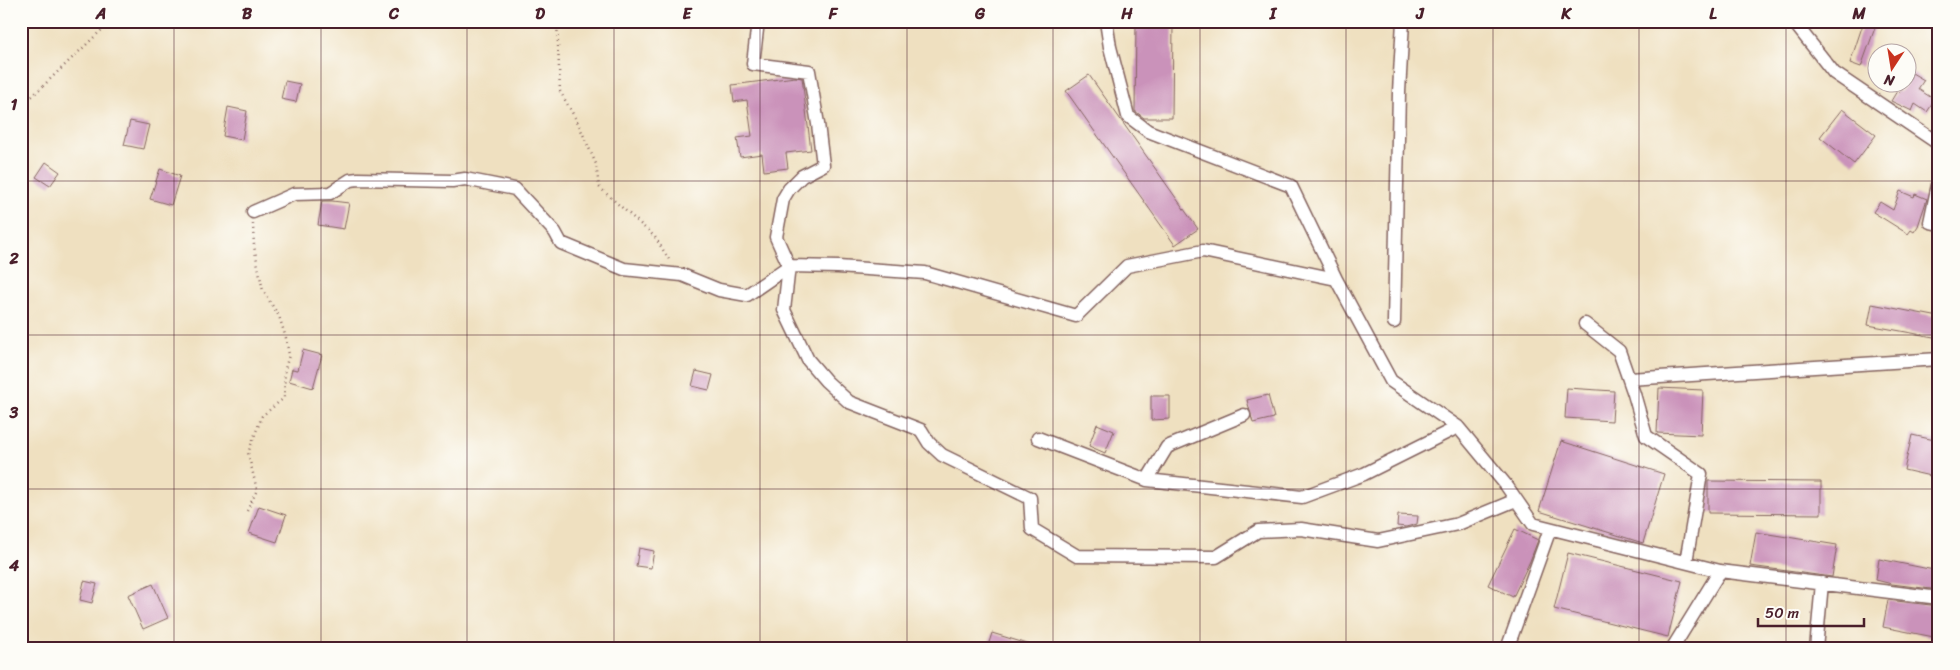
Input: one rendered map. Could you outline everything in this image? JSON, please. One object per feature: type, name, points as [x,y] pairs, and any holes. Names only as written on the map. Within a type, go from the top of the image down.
[{"type":"street","points":[[758,21],[753,64],[809,71],[818,124],[823,165],[802,176],[789,189],[783,199],[776,237],[789,266],[784,310],[808,360],[826,381],[849,402],[921,430],[929,443],[942,455],[1030,498],[1032,529],[1077,556],[1216,557],[1258,531],[1302,529],[1378,541],[1458,524],[1516,500]]},
{"type":"street","points":[[1106,21],[1110,47],[1128,116],[1148,131],[1291,186],[1336,278],[1391,381],[1458,427],[1533,524],[1720,570],[1939,598]]},
{"type":"street","points":[[1394,322],[1398,92],[1403,21]]},
{"type":"street","points":[[1793,21],[1834,74],[1939,144]]},
{"type":"street","points":[[253,212],[294,194],[330,193],[350,180],[452,181],[465,179],[515,189],[555,232],[561,243],[624,269],[682,275],[719,290],[747,295],[789,266],[838,267],[925,273],[1076,316],[1127,266],[1203,251],[1336,278]]},
{"type":"street","points":[[1939,180],[1930,222],[1939,224]]},
{"type":"street","points":[[1585,324],[1619,350],[1646,436],[1701,474],[1686,562]]},
{"type":"street","points":[[1629,379],[1939,360]]},
{"type":"street","points":[[1147,480],[1167,446],[1244,415]]},
{"type":"street","points":[[1038,438],[1147,480],[1302,498],[1364,474],[1458,427]]},
{"type":"street","points":[[1507,649],[1550,529]]},
{"type":"street","points":[[1672,649],[1720,570]]},
{"type":"street","points":[[1816,649],[1822,583]]},
{"type":"path","points":[[21,107],[111,21]]},
{"type":"path","points":[[556,21],[560,91],[578,123],[596,164],[599,187],[655,237],[668,259],[682,275]]},
{"type":"path","points":[[247,511],[257,490],[248,453],[262,416],[284,398],[285,369],[289,355],[279,316],[263,291],[254,246],[253,212]]},
{"type":"building","points":[[1864,21],[1876,25],[1870,42],[1868,42],[1861,67],[1850,63]]},
{"type":"building","points":[[1136,23],[1173,24],[1172,118],[1144,118],[1135,111]]},
{"type":"building","points":[[1089,75],[1198,229],[1175,245],[1066,91]]},
{"type":"building","points":[[1918,76],[1924,80],[1918,89]]},
{"type":"building","points":[[795,77],[802,78],[811,150],[786,153],[788,168],[764,171],[762,154],[740,157],[737,138],[752,136],[747,100],[734,102],[732,85]]},
{"type":"building","points":[[285,81],[300,84],[296,102],[281,99]]},
{"type":"building","points":[[1918,89],[1935,100],[1927,112],[1915,104],[1912,111],[1891,101],[1896,92],[1918,92]]},
{"type":"building","points":[[228,107],[247,111],[242,140],[223,136]]},
{"type":"building","points":[[1842,109],[1876,135],[1854,164],[1820,137]]},
{"type":"building","points":[[130,121],[149,125],[143,149],[124,145]]},
{"type":"building","points":[[46,162],[60,172],[50,186],[36,177]]},
{"type":"building","points":[[160,169],[180,176],[171,205],[150,199]]},
{"type":"building","points":[[1900,191],[1914,197],[1915,194],[1927,199],[1918,226],[1914,232],[1911,230],[1908,234],[1873,212],[1880,202],[1893,210]]},
{"type":"building","points":[[322,201],[349,203],[344,229],[318,225]]},
{"type":"building","points":[[1872,304],[1939,317],[1939,338],[1868,325]]},
{"type":"building","points":[[303,350],[322,355],[313,388],[289,381],[292,369],[298,370]]},
{"type":"building","points":[[696,371],[713,375],[709,390],[692,386]]},
{"type":"building","points":[[1567,388],[1614,391],[1612,421],[1565,418]]},
{"type":"building","points":[[1659,388],[1703,390],[1701,435],[1657,433]]},
{"type":"building","points":[[1268,395],[1274,418],[1253,423],[1247,400]]},
{"type":"building","points":[[1151,396],[1170,396],[1170,419],[1151,420]]},
{"type":"building","points":[[1097,424],[1114,431],[1105,453],[1089,446]]},
{"type":"building","points":[[1912,435],[1939,441],[1939,478],[1904,470]]},
{"type":"building","points":[[1561,441],[1664,474],[1643,543],[1539,511]]},
{"type":"building","points":[[1708,481],[1821,482],[1821,514],[1708,513]]},
{"type":"building","points":[[259,506],[286,515],[277,542],[249,533]]},
{"type":"building","points":[[1398,515],[1418,516],[1417,524],[1406,527],[1397,526]]},
{"type":"building","points":[[1515,529],[1538,540],[1513,597],[1488,585]]},
{"type":"building","points":[[1756,532],[1837,545],[1832,577],[1750,566]]},
{"type":"building","points":[[639,548],[654,551],[651,568],[636,566]]},
{"type":"building","points":[[1568,553],[1682,581],[1668,637],[1554,609]]},
{"type":"building","points":[[1879,559],[1939,571],[1939,590],[1876,580]]},
{"type":"building","points":[[84,581],[97,584],[92,603],[80,600]]},
{"type":"building","points":[[153,584],[168,618],[143,629],[128,595]]},
{"type":"building","points":[[1888,600],[1939,606],[1939,638],[1883,627]]},
{"type":"building","points":[[992,633],[1034,646],[1033,649],[987,649]]}]
